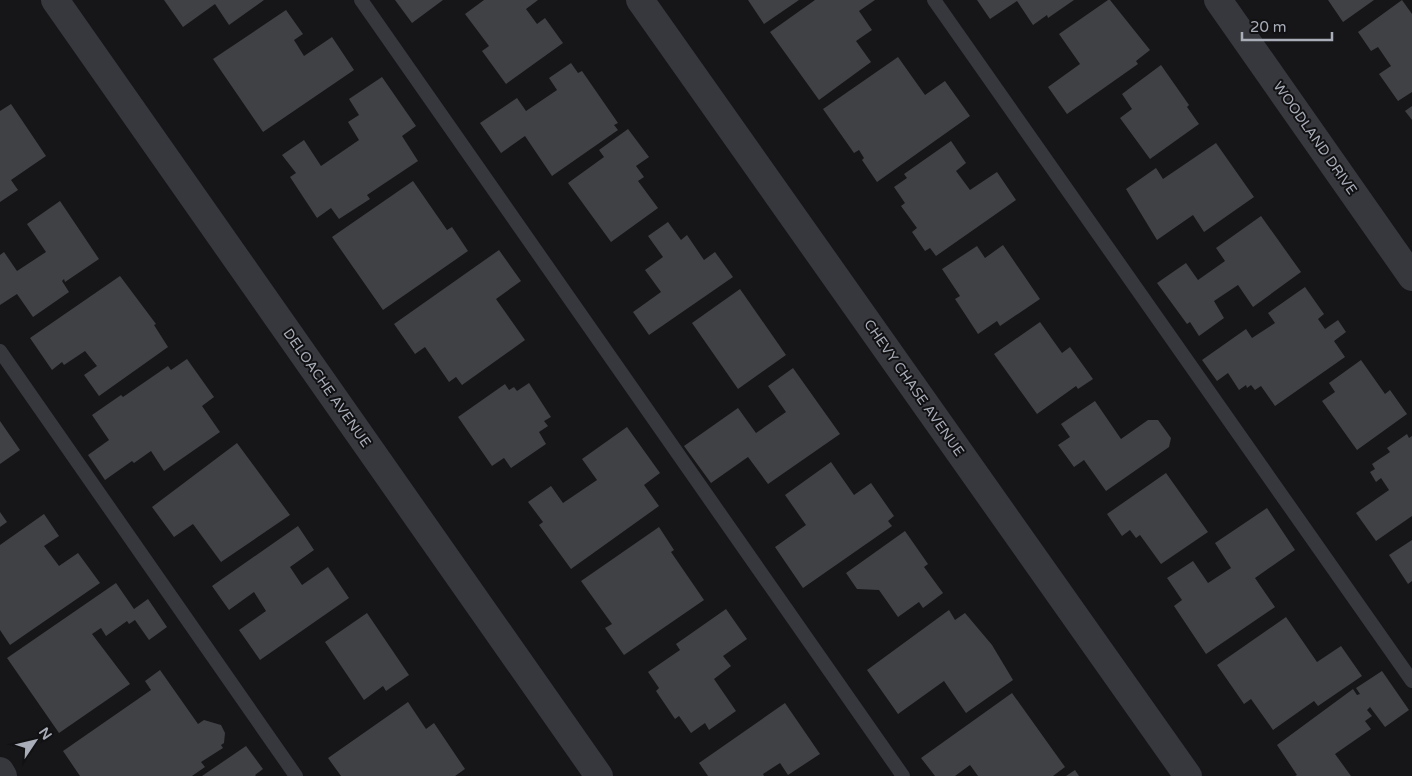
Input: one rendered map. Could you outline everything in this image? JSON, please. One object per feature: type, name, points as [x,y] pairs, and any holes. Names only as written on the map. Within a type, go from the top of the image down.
[{"type":"street","name":"DELOACHE AVENUE","points":[[55,0],[599,776]]},
{"type":"street","name":"CHEVY CHASE AVENUE","points":[[640,0],[1188,776]]},
{"type":"street","name":"WOODLAND DRIVE","points":[[1218,0],[1412,277]]},
{"type":"street","points":[[0,772],[3,776]]},
{"type":"lane","points":[[361,0],[903,776]]},
{"type":"lane","points":[[934,0],[1412,681]]},
{"type":"lane","points":[[0,351],[296,776]]},
{"type":"building","points":[[164,0],[264,0],[229,25],[215,4],[183,27]]},
{"type":"building","points":[[395,0],[443,0],[412,23]]},
{"type":"building","points":[[484,0],[538,0],[526,9],[537,24],[545,18],[563,43],[506,84],[482,51],[489,46],[465,14]]},
{"type":"building","points":[[748,0],[799,0],[764,24]]},
{"type":"building","points":[[815,0],[875,0],[859,11],[872,30],[856,41],[871,62],[819,100],[770,32]]},
{"type":"building","points":[[977,0],[1074,0],[1048,18],[1047,15],[1033,25],[1017,1],[990,19]]},
{"type":"building","points":[[1110,0],[1150,50],[1136,61],[1138,64],[1067,114],[1048,87],[1080,64],[1059,34]]},
{"type":"building","points":[[1328,0],[1374,0],[1343,22]]},
{"type":"building","points":[[1402,0],[1412,14],[1412,92],[1398,101],[1379,74],[1391,66],[1378,47],[1371,51],[1358,32]]},
{"type":"building","points":[[286,10],[303,34],[294,40],[304,56],[332,37],[354,70],[263,132],[213,59]]},
{"type":"building","points":[[898,57],[925,95],[945,81],[970,116],[877,182],[862,160],[864,158],[859,150],[854,153],[823,109]]},
{"type":"building","points":[[571,63],[578,73],[582,71],[618,123],[614,125],[618,130],[552,176],[525,136],[501,153],[480,123],[517,98],[526,111],[557,90],[549,78]]},
{"type":"building","points":[[1161,65],[1189,105],[1187,107],[1199,124],[1150,159],[1120,118],[1132,109],[1122,94]]},
{"type":"building","points":[[382,77],[416,126],[402,136],[418,161],[367,195],[370,199],[339,219],[331,208],[317,218],[290,177],[296,173],[282,155],[304,140],[321,166],[359,140],[348,122],[359,115],[349,99]]},
{"type":"building","points":[[11,104],[46,156],[11,180],[18,190],[0,202],[0,111]]},
{"type":"building","points":[[1412,106],[1412,120],[1405,111]]},
{"type":"building","points":[[628,129],[649,157],[636,166],[644,177],[638,181],[658,208],[611,242],[568,183],[604,157],[599,150]]},
{"type":"building","points":[[951,141],[966,163],[956,171],[970,190],[997,172],[1016,200],[936,256],[930,248],[925,251],[912,232],[917,228],[901,206],[905,203],[894,187],[907,178],[904,174]]},
{"type":"building","points":[[1216,143],[1254,197],[1204,232],[1193,215],[1157,240],[1126,189],[1156,168],[1163,179]]},
{"type":"building","points":[[413,181],[447,230],[452,227],[468,251],[383,310],[332,237]]},
{"type":"building","points":[[60,201],[99,259],[65,282],[64,279],[62,281],[69,292],[33,317],[17,294],[0,305],[0,255],[4,252],[17,271],[46,252],[27,224]]},
{"type":"building","points":[[1261,216],[1301,272],[1253,307],[1238,285],[1214,301],[1224,318],[1199,336],[1190,322],[1187,324],[1157,283],[1186,263],[1198,280],[1225,261],[1216,248]]},
{"type":"building","points":[[668,222],[681,240],[687,235],[704,260],[715,252],[733,277],[649,335],[633,312],[661,292],[645,270],[663,257],[648,236]]},
{"type":"building","points":[[1003,245],[1040,299],[1000,326],[997,321],[978,334],[955,299],[960,296],[942,269],[977,246],[985,258]]},
{"type":"building","points":[[499,250],[521,281],[496,299],[525,340],[462,385],[456,377],[449,382],[425,347],[415,354],[394,324]]},
{"type":"building","points":[[120,276],[156,324],[154,325],[168,347],[99,396],[84,375],[97,366],[85,351],[64,365],[62,362],[52,370],[30,338]]},
{"type":"building","points":[[1305,287],[1324,314],[1318,319],[1325,329],[1338,320],[1346,332],[1334,341],[1345,357],[1275,406],[1261,386],[1255,390],[1251,385],[1247,388],[1246,385],[1239,390],[1228,373],[1217,381],[1202,360],[1246,329],[1252,338],[1275,323],[1268,313]]},
{"type":"building","points":[[740,289],[786,355],[738,389],[692,323]]},
{"type":"building","points":[[1040,322],[1062,353],[1070,347],[1093,379],[1078,389],[1076,386],[1037,414],[994,354]]},
{"type":"building","points":[[187,359],[214,397],[202,406],[220,432],[164,471],[151,451],[134,463],[132,461],[105,480],[88,455],[109,440],[92,415],[121,395],[123,397],[168,366],[171,370]]},
{"type":"building","points":[[1361,360],[1385,394],[1390,390],[1407,414],[1357,450],[1322,401],[1335,392],[1329,383]]},
{"type":"building","points":[[793,368],[840,434],[768,484],[748,457],[711,483],[684,446],[738,408],[756,433],[786,412],[768,386]]},
{"type":"building","points":[[529,383],[551,417],[544,421],[548,426],[539,432],[546,444],[511,468],[504,458],[492,466],[458,417],[505,384],[509,390],[514,387],[517,391]]},
{"type":"building","points":[[1095,401],[1121,439],[1148,420],[1158,420],[1171,438],[1169,447],[1106,491],[1084,460],[1074,467],[1058,445],[1070,437],[1061,424]]},
{"type":"building","points":[[0,421],[20,450],[0,464]]},
{"type":"building","points":[[627,427],[660,473],[644,485],[659,506],[571,569],[539,525],[543,522],[528,502],[551,486],[563,503],[597,480],[582,459]]},
{"type":"building","points":[[1407,434],[1409,438],[1412,436],[1412,516],[1376,541],[1356,513],[1389,490],[1381,478],[1376,482],[1370,472],[1375,469],[1372,464],[1390,452],[1387,448]]},
{"type":"building","points":[[237,443],[290,515],[221,562],[193,524],[174,537],[152,507]]},
{"type":"building","points":[[831,462],[854,495],[871,483],[894,516],[888,521],[892,526],[803,588],[775,547],[806,525],[785,495]]},
{"type":"building","points":[[1166,473],[1208,532],[1161,564],[1140,535],[1136,538],[1130,530],[1122,536],[1107,514]]},
{"type":"building","points":[[1267,508],[1295,550],[1255,578],[1275,607],[1206,654],[1174,606],[1182,600],[1167,578],[1193,561],[1208,583],[1231,568],[1215,543]]},
{"type":"building","points":[[0,512],[7,522],[0,527]]},
{"type":"building","points":[[44,514],[59,536],[44,546],[59,566],[78,553],[100,583],[10,645],[0,630],[0,545]]},
{"type":"building","points":[[298,526],[314,550],[290,567],[302,585],[328,567],[349,598],[260,660],[239,630],[266,611],[254,592],[229,610],[212,586]]},
{"type":"building","points":[[659,527],[674,550],[671,552],[704,600],[624,655],[605,628],[612,624],[581,581]]},
{"type":"building","points":[[905,531],[928,564],[924,567],[943,593],[923,608],[919,602],[898,617],[879,590],[857,589],[846,573]]},
{"type":"building","points":[[1412,540],[1412,581],[1408,584],[1389,555]]},
{"type":"building","points":[[116,583],[134,609],[148,599],[167,627],[149,640],[135,620],[129,624],[127,621],[106,636],[101,628],[92,634],[130,684],[59,733],[7,658]]},
{"type":"building","points":[[726,609],[747,639],[723,656],[731,666],[714,679],[736,711],[709,730],[705,723],[691,733],[679,716],[675,719],[656,691],[659,688],[648,672],[680,650],[676,644]]},
{"type":"building","points":[[949,610],[955,620],[965,613],[992,645],[1013,680],[966,713],[944,681],[898,714],[867,670]]},
{"type":"building","points":[[367,613],[409,675],[386,691],[383,686],[364,700],[325,642]]},
{"type":"building","points":[[1286,617],[1317,662],[1341,646],[1362,676],[1318,706],[1314,701],[1273,730],[1251,699],[1244,704],[1217,665]]},
{"type":"building","points":[[160,670],[198,724],[204,720],[221,725],[225,733],[224,743],[221,745],[223,748],[201,762],[205,767],[192,776],[80,776],[63,751],[151,690],[145,681]]},
{"type":"building","points":[[1382,671],[1409,710],[1385,727],[1370,707],[1367,710],[1372,716],[1365,721],[1371,729],[1335,754],[1351,776],[1295,776],[1297,775],[1277,745],[1353,689],[1357,695],[1360,694],[1356,688]]},
{"type":"building","points":[[1012,693],[1065,767],[1053,776],[978,776],[970,765],[955,776],[935,776],[921,758]]},
{"type":"building","points":[[408,702],[426,729],[434,723],[465,769],[455,776],[341,776],[328,758]]},
{"type":"building","points":[[785,703],[820,754],[788,775],[780,763],[763,774],[764,776],[708,776],[699,763]]},
{"type":"building","points":[[246,746],[263,769],[256,776],[202,776]]},
{"type":"building","points":[[1075,770],[1079,776],[1066,776]]}]
